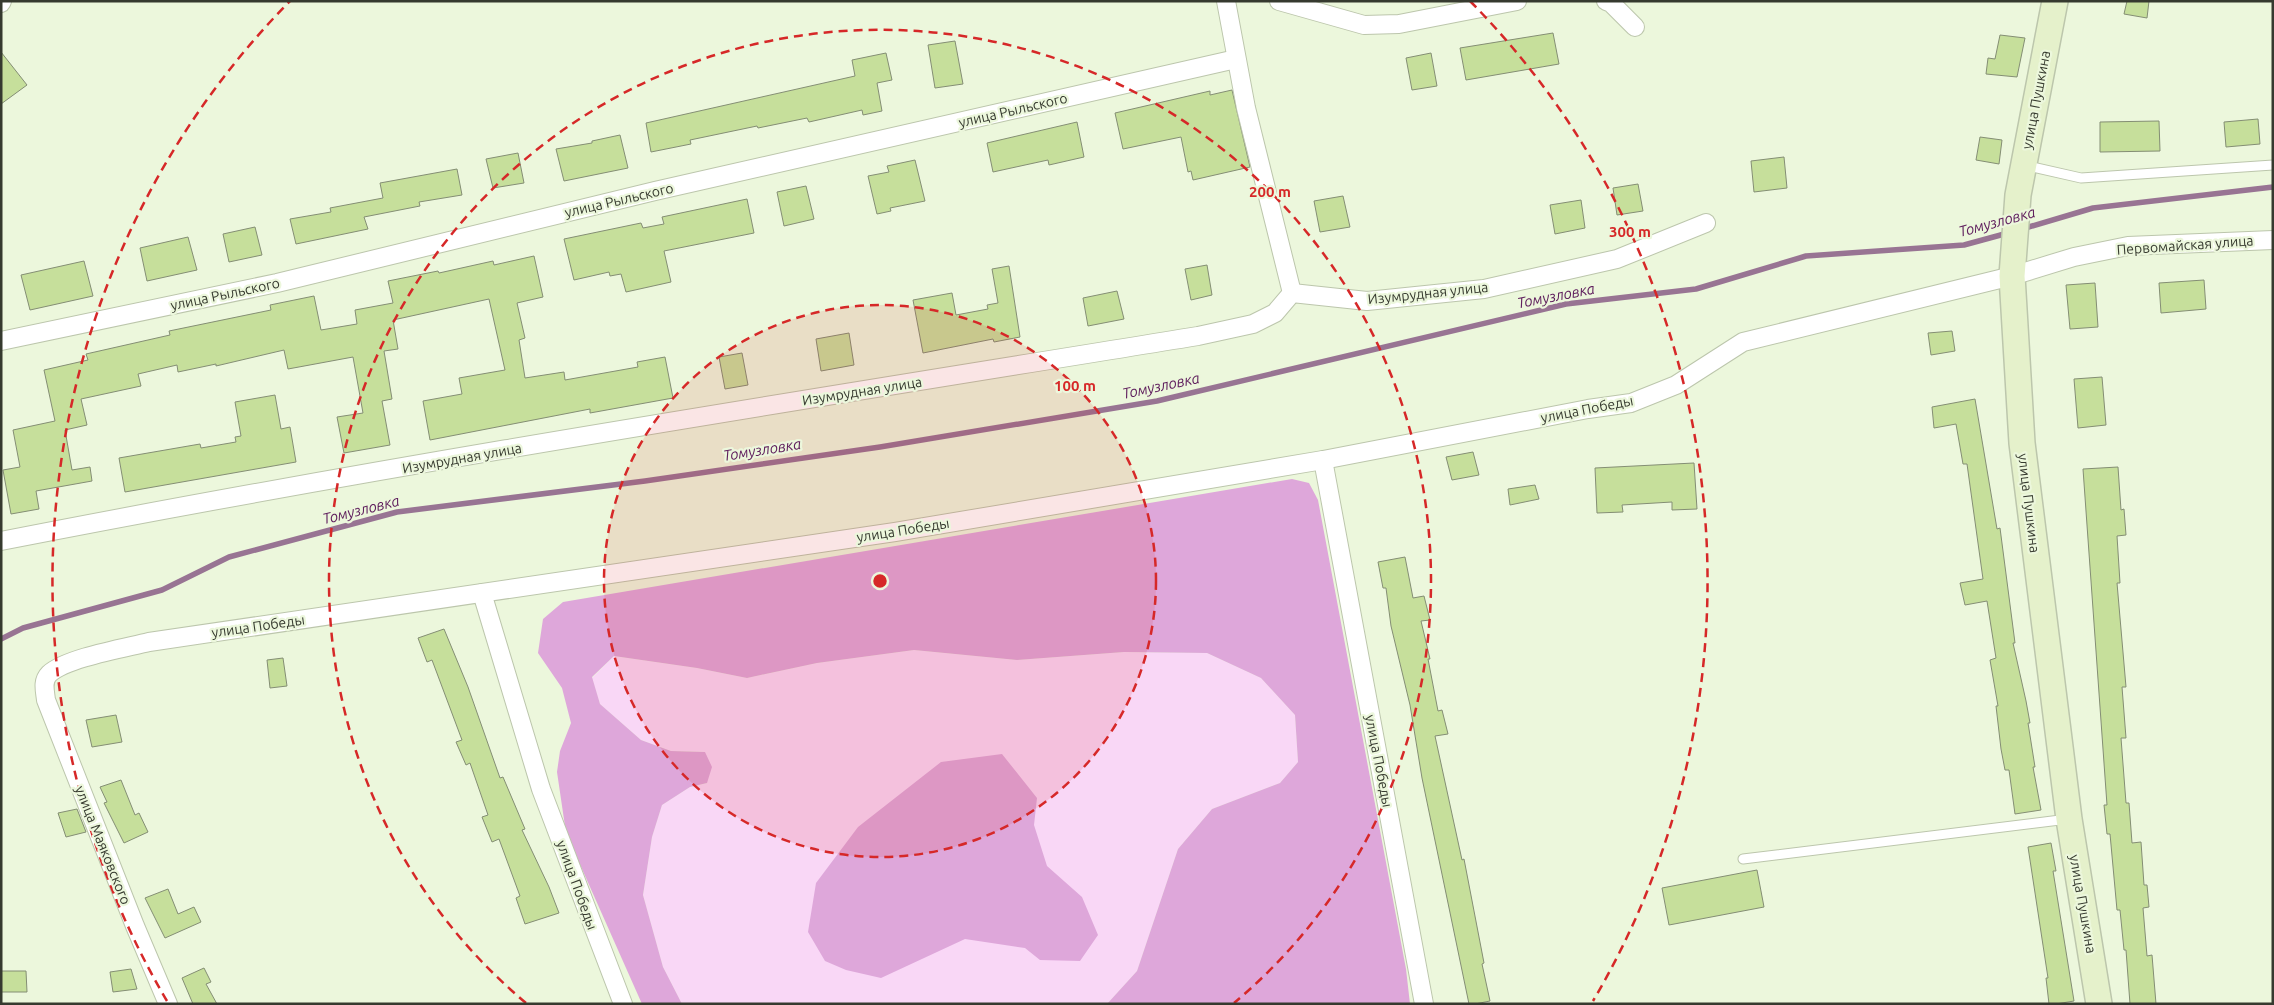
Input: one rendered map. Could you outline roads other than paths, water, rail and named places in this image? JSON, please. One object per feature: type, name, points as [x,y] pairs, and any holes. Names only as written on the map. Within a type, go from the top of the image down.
[{"type":"main road","name":"улица Пушкина","points":[[2055,1],[2018,195],[2012,271],[2022,443],[2068,819],[2100,1004]]},
{"type":"street","points":[[1226,1],[1236,59],[1292,293]]},
{"type":"street","points":[[1279,1],[1364,25],[1399,24],[1517,1]]},
{"type":"street","points":[[1606,1],[1611,3],[1635,27]]},
{"type":"street","name":"улица Рыльского","points":[[1,341],[277,283],[655,191],[1236,59]]},
{"type":"street","name":"Изумрудная улица","points":[[1,540],[199,502],[1198,336],[1253,324],[1276,313],[1292,293],[1367,301],[1484,289],[1617,259],[1706,223]]},
{"type":"street","name":"Первомайская улица","points":[[2012,271],[2128,246],[2273,240]]},
{"type":"street","name":"улица Победы","points":[[44,684],[49,674],[76,660],[149,642],[895,532],[1323,460],[1579,410],[1631,403],[1676,385],[1743,342],[2012,271]]},
{"type":"street","name":"улица Победы","points":[[1323,460],[1424,1004]]},
{"type":"street","name":"улица Победы","points":[[482,593],[541,789],[623,1004]]},
{"type":"street","name":"улица Маяковского","points":[[44,684],[46,700],[135,926],[168,1004]]},
{"type":"lane","points":[[2024,165],[2081,178],[2273,165]]},
{"type":"lane","points":[[1743,859],[2068,819]]},
{"type":"waterway","name":"Томузловка","points":[[2022,229],[2093,208],[2273,187]]},
{"type":"waterway","name":"Томузловка","points":[[1,639],[23,628],[162,590],[229,557],[397,512],[645,481],[880,447],[1157,401],[1566,304],[1696,289],[1806,256],[1964,245],[2008,233]]}]
